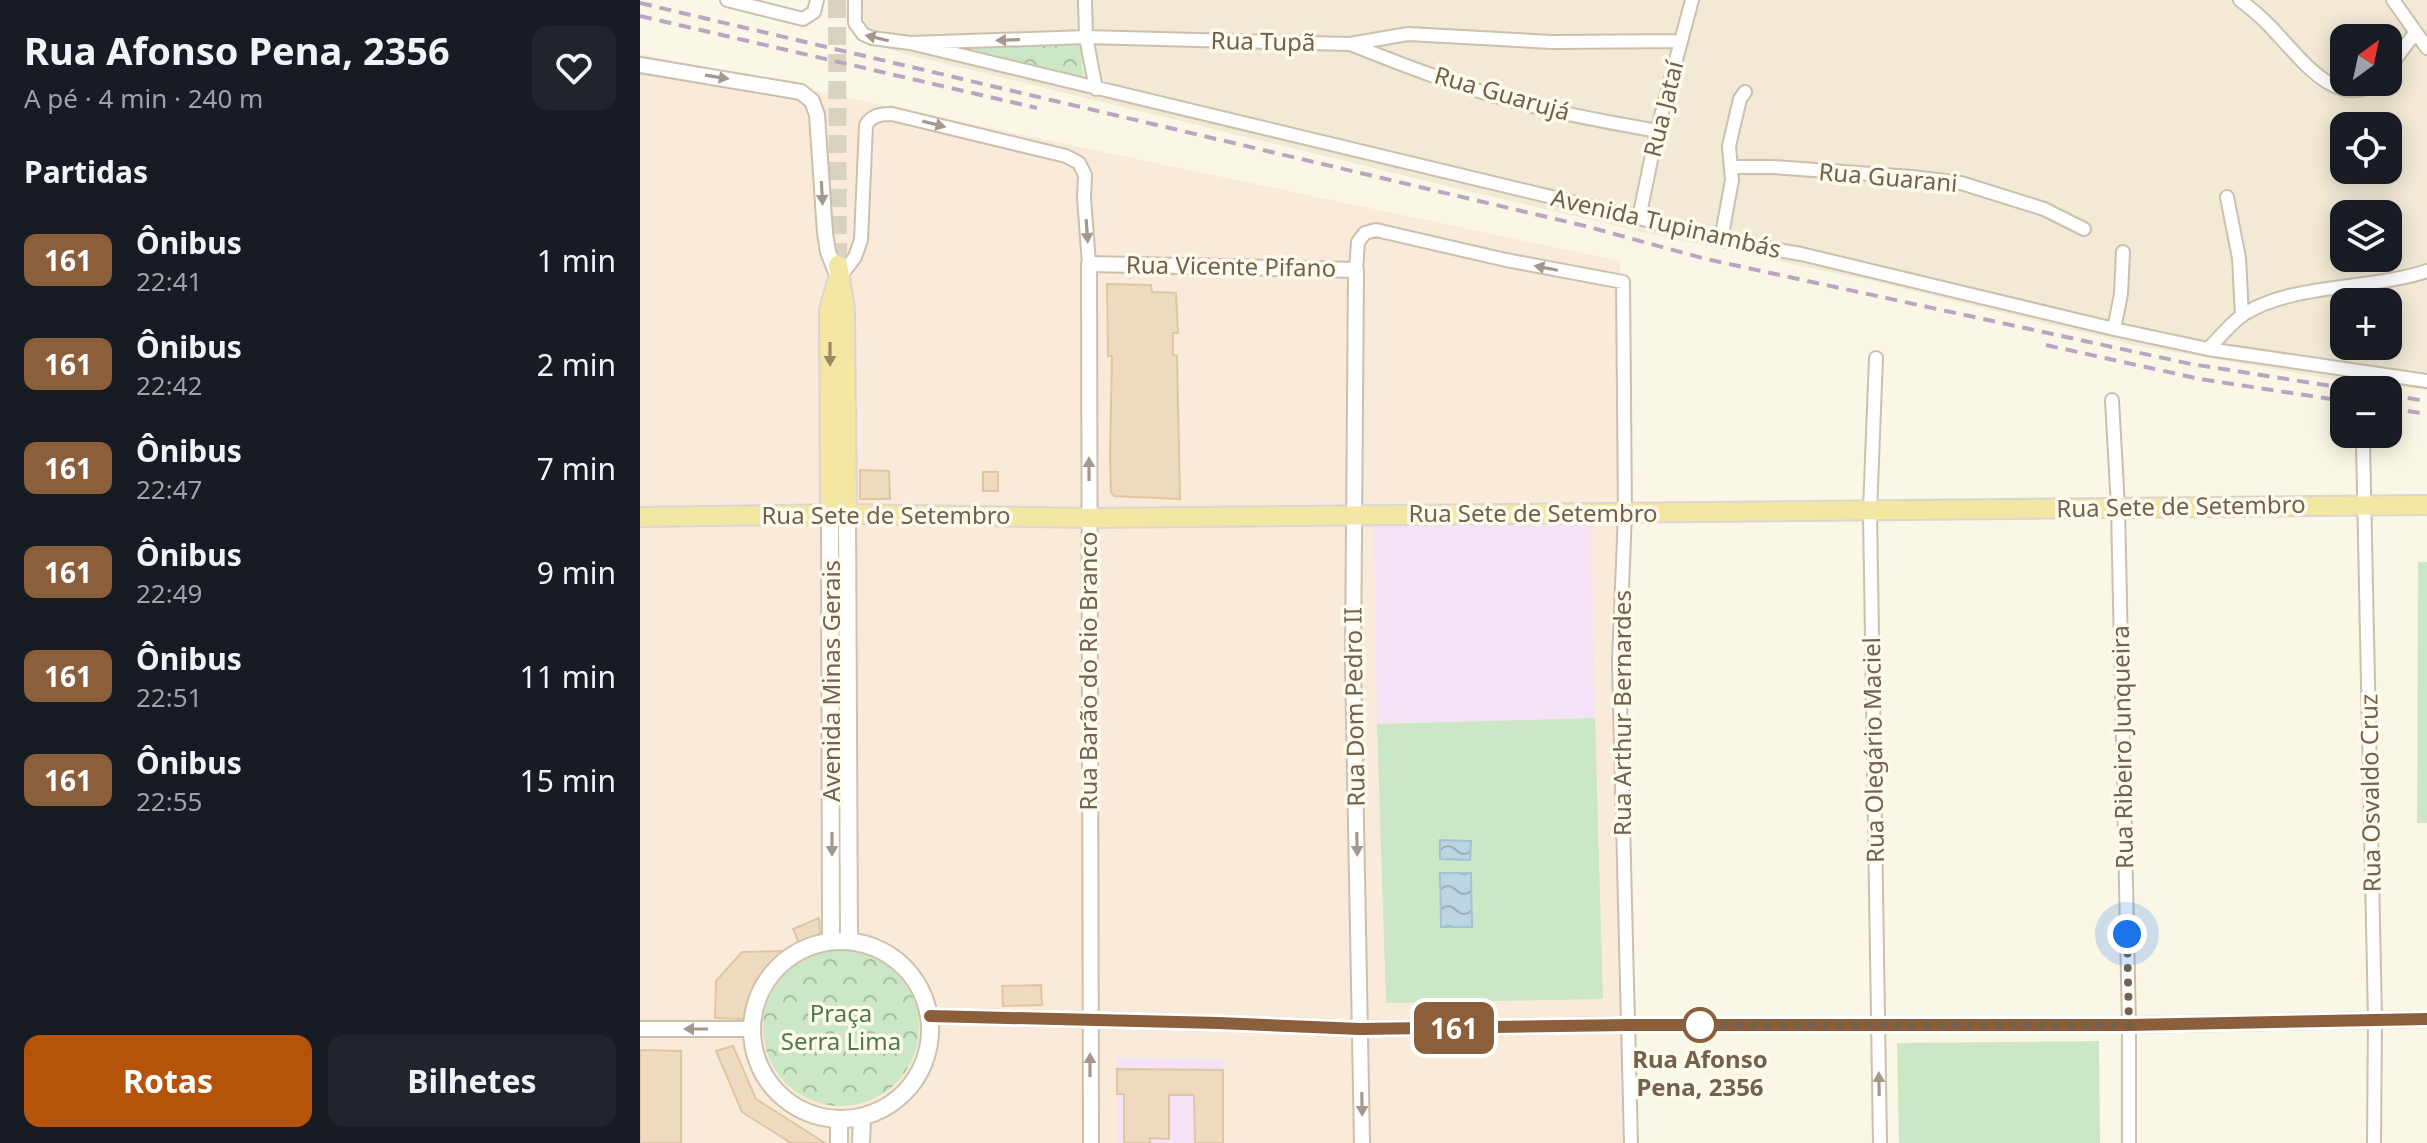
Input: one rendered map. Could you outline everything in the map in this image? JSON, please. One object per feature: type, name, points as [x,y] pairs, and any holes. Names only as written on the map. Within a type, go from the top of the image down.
[{"type":"main road","name":"Avenida Minas Gerais","points":[[831,941],[845,309],[838,271]]},
{"type":"main road","name":"Rua Sete de Setembro","points":[[640,517],[839,514],[1089,518],[2427,505]]},
{"type":"main road","name":"Avenida Minas Gerais","points":[[839,514],[849,941]]},
{"type":"main road","points":[[831,941],[849,941],[878,948],[902,965],[921,988],[930,1016],[930,1043],[922,1069],[907,1091],[886,1107],[862,1117],[839,1119],[816,1115],[795,1106],[777,1092],[763,1073],[755,1052],[752,1029],[755,1005],[765,983],[781,964],[801,950],[831,941]]},
{"type":"main road","points":[[861,1143],[862,1117]]},
{"type":"main road","points":[[839,1119],[839,1143]]},
{"type":"street","points":[[727,0],[798,19],[807,18],[816,6]]},
{"type":"street","name":"Rua Tupã","points":[[855,0],[854,19],[859,31],[868,37],[910,43],[1086,37],[1350,44],[1408,34],[1552,42],[1681,41]]},
{"type":"street","points":[[1085,0],[1086,37],[1096,89]]},
{"type":"street","name":"Rua Jataí","points":[[1639,218],[1657,131],[1692,0]]},
{"type":"street","points":[[2240,0],[2297,57],[2330,83]]},
{"type":"street","points":[[2393,0],[2427,48]]},
{"type":"street","points":[[2402,50],[2415,33]]},
{"type":"street","name":"Avenida Tupinambás","points":[[910,43],[1721,240],[1801,254],[2114,329],[2208,349],[2427,381]]},
{"type":"street","name":"Rua Guarujá","points":[[1350,44],[1508,100],[1657,131]]},
{"type":"street","name":"Avenida Minas Gerais","points":[[640,65],[801,92],[812,101],[817,115],[825,233],[828,252],[838,271]]},
{"type":"street","points":[[1721,240],[1732,180],[1729,146],[1740,99],[1745,92]]},
{"type":"street","name":"Rua Barão do Rio Branco","points":[[838,271],[855,257],[861,240],[865,130],[871,118],[892,114],[1066,156],[1084,169],[1089,264],[1091,1143]]},
{"type":"street","name":"Rua Guarani","points":[[1732,167],[1773,167],[1961,183],[2044,209],[2084,229]]},
{"type":"street","points":[[2227,197],[2239,258],[2242,316]]},
{"type":"street","name":"Rua Vicente Pifano","points":[[1089,264],[1356,270],[1358,242],[1365,233],[1376,230],[1506,260],[1623,282]]},
{"type":"street","points":[[2114,329],[2121,294],[2123,252]]},
{"type":"street","name":"Rua Dom Pedro II","points":[[1356,270],[1353,664],[1362,1143]]},
{"type":"street","points":[[2208,349],[2242,316],[2283,297],[2382,283],[2427,271]]},
{"type":"street","name":"Rua Arthur Bernardes","points":[[1623,282],[1625,513],[1619,662],[1631,1143]]},
{"type":"street","name":"Rua Olegário Maciel","points":[[1876,358],[1870,511],[1880,1143]]},
{"type":"street","name":"Rua Ribeiro Junqueira","points":[[2112,400],[2118,507],[2129,1143]]},
{"type":"street","name":"Rua Osvaldo Cruz","points":[[2363,448],[2375,1019],[2374,1143]]},
{"type":"street","points":[[930,1016],[1360,1029],[1628,1025],[2129,1025],[2427,1019]]},
{"type":"street","points":[[640,1029],[752,1029]]},
{"type":"shaded area","points":[[863,0],[2427,0],[2427,390],[2402,387],[2402,376],[2330,376],[2330,379],[2134,345],[1877,282],[1476,193],[901,53],[865,41]]},
{"type":"shaded area","points":[[640,54],[1620,261],[1628,1143],[640,1143]]},
{"type":"shaded area","points":[[1591,513],[1595,718],[1377,724],[1374,517]]},
{"type":"shaded area","points":[[1117,1058],[1224,1059],[1223,1143],[1117,1143]]},
{"type":"green space","points":[[1081,42],[1083,82],[934,46]]},
{"type":"green space","points":[[2418,562],[2427,562],[2427,823],[2417,823]]},
{"type":"green space","points":[[1595,718],[1603,999],[1386,1003],[1377,724]]},
{"type":"green space","name":"Praça Serra Lima","points":[[841,950],[871,956],[896,973],[913,998],[919,1028],[913,1058],[896,1083],[871,1100],[841,1106],[811,1100],[786,1083],[769,1058],[763,1028],[769,998],[786,973],[811,956]]},
{"type":"green space","points":[[2099,1041],[2100,1143],[1899,1143],[1897,1043]]},
{"type":"water","points":[[1440,840],[1471,841],[1470,860],[1440,859]]},
{"type":"water","points":[[1440,873],[1471,873],[1472,927],[1441,927]]},
{"type":"building","points":[[1107,284],[1151,285],[1152,292],[1176,293],[1178,333],[1173,333],[1173,355],[1177,356],[1180,499],[1114,496],[1111,492],[1112,356],[1108,356]]},
{"type":"building","points":[[860,470],[889,471],[890,499],[860,499]]},
{"type":"building","points":[[983,472],[998,472],[998,491],[983,491]]},
{"type":"building","points":[[819,918],[820,934],[799,943],[793,929]]},
{"type":"building","points":[[784,951],[762,975],[745,1019],[715,1018],[716,981],[742,952]]},
{"type":"building","points":[[1041,985],[1042,1005],[1003,1006],[1002,986]]},
{"type":"building","points":[[733,1046],[756,1099],[825,1143],[791,1143],[742,1112],[716,1051]]},
{"type":"building","points":[[640,1050],[681,1051],[681,1143],[640,1143]]},
{"type":"building","points":[[1117,1069],[1223,1070],[1223,1143],[1195,1143],[1194,1095],[1169,1095],[1169,1139],[1150,1138],[1150,1143],[1124,1143],[1124,1094],[1117,1094]]},
{"type":"tunnel","points":[[837,0],[838,265]]},
{"type":"railway","points":[[640,3],[1585,226],[1706,259],[2191,364],[2330,386]]},
{"type":"railway","points":[[640,16],[1037,108]]},
{"type":"railway","points":[[2046,345],[2200,379],[2330,399]]},
{"type":"railway","points":[[2402,397],[2427,401]]},
{"type":"railway","points":[[2402,410],[2427,414]]},
{"type":"bus line","name":"161","points":[[930,1016],[1360,1029],[1628,1025],[2129,1025],[2427,1019]]},
{"type":"place","name":"Rua Afonso Pena, 2356","points":[[1700,1025]]},
{"type":"route","points":[[1700,1025],[1691,1025],[2129,1025],[2127,934]]}]
